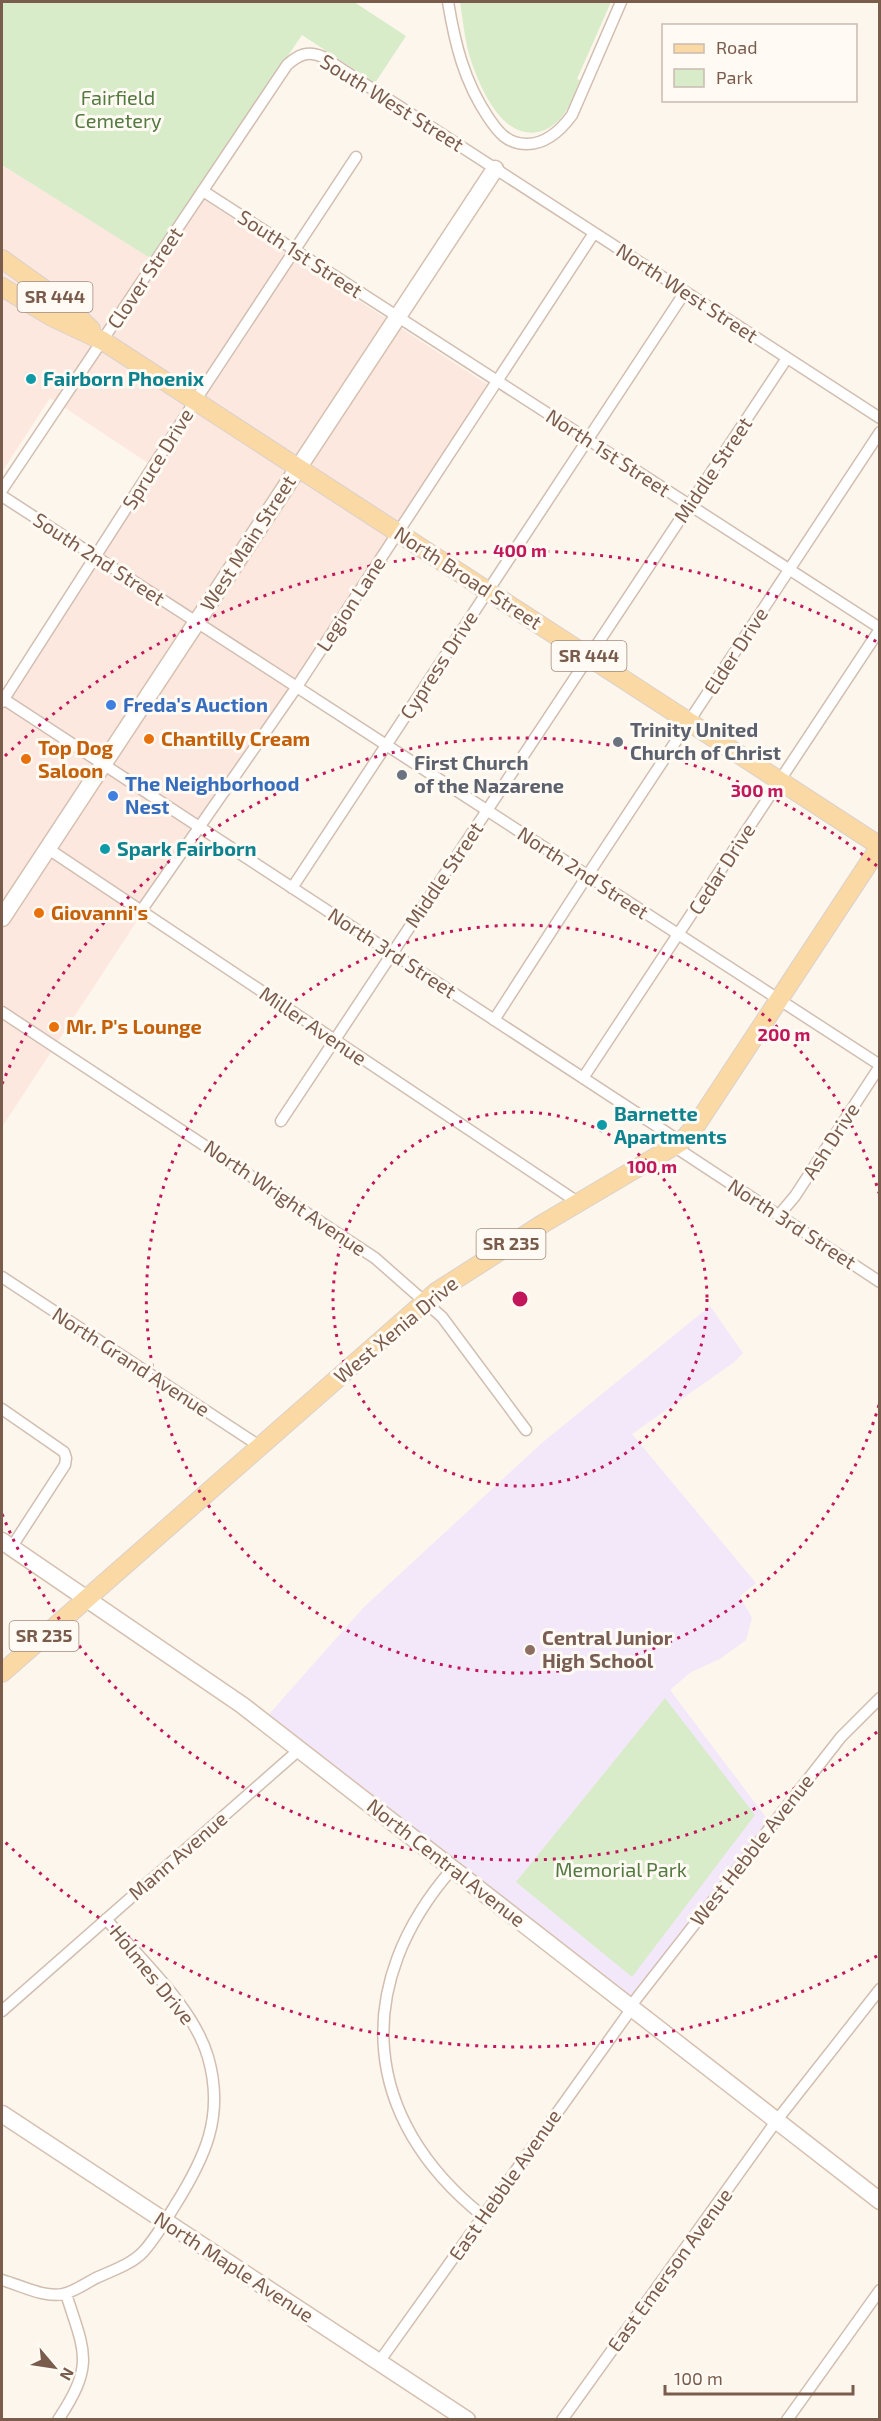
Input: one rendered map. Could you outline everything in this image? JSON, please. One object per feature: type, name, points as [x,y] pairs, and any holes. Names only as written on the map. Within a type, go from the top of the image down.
[{"type":"main road","name":"SR 444","points":[[2,259],[62,302],[103,341]]},
{"type":"main road","name":"SR 444","points":[[2,287],[52,317],[103,341],[298,468]]},
{"type":"main road","name":"North Broad Street","points":[[298,468],[879,846]]},
{"type":"main road","name":"West Xenia Drive","points":[[86,1599],[444,1286],[678,1144],[697,1124],[879,846]]},
{"type":"main road","name":"SR 235","points":[[2,1673],[86,1599]]},
{"type":"street","points":[[448,2],[459,59],[469,86],[498,132],[509,141],[519,144],[538,142],[552,136],[572,116],[621,2]]},
{"type":"street","name":"South West Street","points":[[287,65],[302,54],[315,53],[323,57],[495,169]]},
{"type":"street","name":"Clover Street","points":[[2,490],[287,65]]},
{"type":"street","name":"Spruce Drive","points":[[2,700],[356,157]]},
{"type":"street","name":"North West Street","points":[[495,169],[879,418]]},
{"type":"street","name":"West Main Street","points":[[2,918],[495,169]]},
{"type":"street","name":"South 1st Street","points":[[203,191],[397,317]]},
{"type":"street","name":"Legion Lane","points":[[141,911],[296,688],[594,233]]},
{"type":"street","name":"Cypress Drive","points":[[292,888],[686,292]]},
{"type":"street","name":"North 1st Street","points":[[397,317],[879,629]]},
{"type":"street","name":"Middle Street","points":[[281,1121],[787,358]]},
{"type":"street","name":"Elder Drive","points":[[494,1020],[586,876],[879,432]]},
{"type":"street","name":"South 2nd Street","points":[[2,496],[196,623]]},
{"type":"street","name":"North 2nd Street","points":[[196,623],[879,1065]]},
{"type":"street","name":"Cedar Drive","points":[[583,1078],[879,629]]},
{"type":"street","name":"North 3rd Street","points":[[2,700],[583,1078],[879,1282]]},
{"type":"street","name":"Miller Avenue","points":[[47,848],[579,1203]]},
{"type":"street","name":"North Wright Avenue","points":[[2,1012],[357,1245],[393,1272],[442,1317],[526,1430]]},
{"type":"street","name":"Ash Drive","points":[[779,1215],[795,1196],[879,1065]]},
{"type":"street","name":"North Grand Avenue","points":[[2,1277],[261,1447]]},
{"type":"street","points":[[2,1409],[64,1452],[66,1458],[66,1465],[6,1544]]},
{"type":"street","name":"North Central Avenue","points":[[6,1544],[168,1652],[300,1749],[879,2201]]},
{"type":"street","name":"West Hebble Avenue","points":[[632,2008],[633,2003],[704,1910],[841,1737],[879,1698]]},
{"type":"street","name":"Mann Avenue","points":[[2,2011],[300,1749]]},
{"type":"street","points":[[453,1868],[420,1909],[397,1955],[386,2003],[385,2049],[393,2095],[413,2139],[443,2180],[483,2216]]},
{"type":"street","name":"Holmes Drive","points":[[66,2294],[143,2252],[196,2173],[208,2143],[214,2108],[211,2071],[202,2041],[186,2011],[106,1919]]},
{"type":"street","name":"East Emerson Avenue","points":[[562,2420],[777,2120],[879,1989]]},
{"type":"street","name":"East Hebble Avenue","points":[[379,2362],[632,2008]]},
{"type":"street","name":"North Maple Avenue","points":[[2,2114],[467,2420]]},
{"type":"street","points":[[2,2280],[48,2294],[66,2294],[80,2338],[84,2360],[78,2387],[58,2420]]},
{"type":"street","points":[[787,2420],[879,2290]]},
{"type":"shaded area","points":[[2,165],[149,257],[194,193],[488,385],[2,1127],[2,707],[157,469],[50,398],[2,472]]},
{"type":"shaded area","name":"Central Junior High School","points":[[710,1306],[743,1353],[733,1363],[632,1434],[756,1583],[740,1596],[752,1618],[746,1640],[720,1659],[691,1672],[670,1690],[771,1824],[632,2008],[263,1721],[363,1608],[543,1442]]},
{"type":"green space","name":"Fairfield Cemetery","points":[[2,2],[354,2],[406,36],[375,83],[302,35],[150,258],[2,165]]},
{"type":"green space","points":[[460,2],[611,2],[577,79],[580,80],[571,102],[564,114],[553,125],[538,132],[525,132],[514,128],[495,110],[487,98],[471,61]]},
{"type":"green space","name":"Memorial Park","points":[[665,1698],[755,1815],[632,1977],[516,1882]]},
{"type":"place","name":"Fairborn Phoenix","points":[[31,379]]},
{"type":"place","name":"Freda's Auction","points":[[111,705]]},
{"type":"place","name":"Chantilly Cream","points":[[149,739]]},
{"type":"place","name":"Trinity United Church of Christ","points":[[618,742]]},
{"type":"place","name":"Top Dog Saloon","points":[[26,759]]},
{"type":"place","name":"First Church of the Nazarene","points":[[402,775]]},
{"type":"place","name":"The Neighborhood Nest","points":[[113,796]]},
{"type":"place","name":"Spark Fairborn","points":[[105,849]]},
{"type":"place","name":"Giovanni's","points":[[39,913]]},
{"type":"place","name":"Mr. P's Lounge","points":[[54,1027]]},
{"type":"place","name":"Barnette Apartments","points":[[602,1125]]},
{"type":"place","name":"Central Junior High School","points":[[530,1650]]}]
